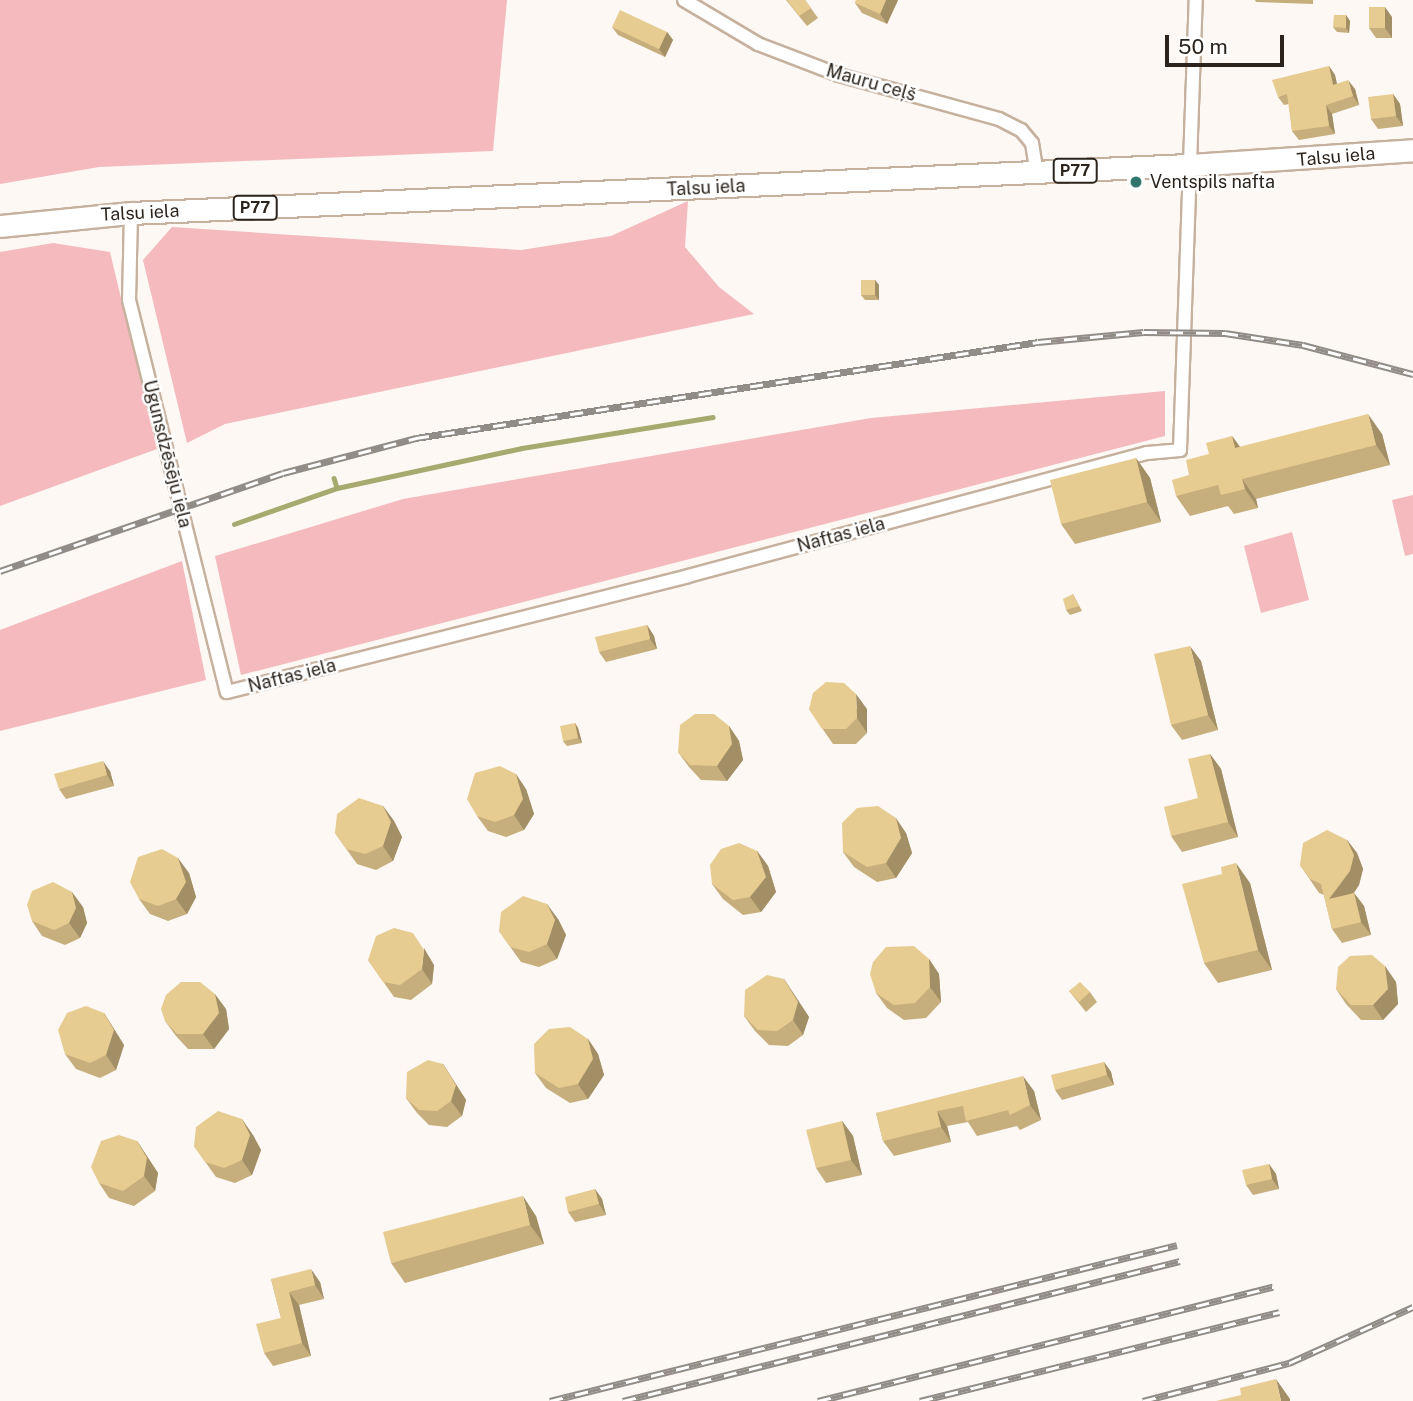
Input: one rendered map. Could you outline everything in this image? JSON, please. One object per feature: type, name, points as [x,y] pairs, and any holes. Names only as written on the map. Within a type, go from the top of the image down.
[{"type":"main road","name":"Talsu iela","points":[[0,226],[131,213],[1037,173],[1413,150]]},
{"type":"street","name":"Mauru ceļš","points":[[684,0],[758,44],[804,62],[999,119],[1021,130],[1035,151],[1037,173]]},
{"type":"street","points":[[1190,165],[1196,0]]},
{"type":"street","name":"Naftas iela","points":[[227,692],[688,576],[1147,453],[1180,450],[1190,165]]},
{"type":"street","name":"Ugunsdzēsēju iela","points":[[131,213],[129,300],[227,692]]},
{"type":"shaded area","points":[[0,0],[507,0],[493,151],[99,167],[0,184]]},
{"type":"shaded area","points":[[688,201],[685,247],[719,287],[754,314],[225,424],[187,443],[143,260],[172,227],[521,250],[611,236]]},
{"type":"shaded area","points":[[53,243],[110,252],[157,449],[0,506],[0,252]]},
{"type":"shaded area","points":[[1165,391],[1165,436],[241,675],[215,556],[403,499],[871,418]]},
{"type":"shaded area","points":[[1413,495],[1413,554],[1405,556],[1392,500]]},
{"type":"shaded area","points":[[1292,532],[1309,600],[1261,613],[1244,546]]},
{"type":"shaded area","points":[[182,561],[206,680],[0,731],[0,630]]},
{"type":"building","points":[[787,0],[805,0],[811,8],[799,16]]},
{"type":"building","points":[[856,0],[886,0],[880,14],[855,3]]},
{"type":"building","points":[[1369,7],[1385,7],[1385,28],[1369,28]]},
{"type":"building","points":[[620,10],[667,32],[659,49],[612,27]]},
{"type":"building","points":[[1334,15],[1346,15],[1346,28],[1333,27]]},
{"type":"building","points":[[1329,66],[1333,85],[1348,80],[1353,96],[1326,105],[1329,126],[1292,131],[1287,94],[1278,97],[1272,80]]},
{"type":"building","points":[[1393,94],[1396,116],[1371,119],[1368,97]]},
{"type":"building","points":[[861,280],[875,280],[875,295],[861,295]]},
{"type":"building","points":[[1368,414],[1376,445],[1242,479],[1245,489],[1221,495],[1218,485],[1176,496],[1172,480],[1189,475],[1186,460],[1209,454],[1206,443],[1232,436],[1235,448]]},
{"type":"building","points":[[1136,458],[1147,502],[1061,524],[1050,480]]},
{"type":"building","points":[[1073,594],[1079,606],[1066,610],[1063,599]]},
{"type":"building","points":[[647,625],[650,639],[599,652],[595,637]]},
{"type":"building","points":[[1190,646],[1208,715],[1171,725],[1154,654]]},
{"type":"building","points":[[826,682],[844,683],[856,694],[857,718],[846,729],[822,729],[809,709],[813,693]]},
{"type":"building","points":[[695,714],[714,714],[729,726],[732,744],[717,766],[690,765],[678,752],[680,725]]},
{"type":"building","points":[[575,723],[578,738],[563,741],[560,726]]},
{"type":"building","points":[[1210,754],[1228,822],[1171,836],[1164,807],[1198,798],[1188,759]]},
{"type":"building","points":[[103,761],[107,775],[59,789],[54,774]]},
{"type":"building","points":[[500,766],[516,774],[523,799],[514,815],[495,822],[477,816],[467,799],[475,773]]},
{"type":"building","points":[[359,798],[383,806],[391,822],[383,846],[365,854],[346,849],[335,833],[337,814]]},
{"type":"building","points":[[878,806],[896,818],[901,838],[886,863],[867,867],[843,852],[842,823],[857,808]]},
{"type":"building","points":[[1327,830],[1347,840],[1354,855],[1350,871],[1329,899],[1354,893],[1361,922],[1332,929],[1321,884],[1310,879],[1300,865],[1303,843]]},
{"type":"building","points":[[739,843],[757,851],[766,877],[750,897],[733,900],[712,884],[710,865],[721,849]]},
{"type":"building","points":[[162,849],[178,858],[186,882],[176,899],[158,906],[139,899],[130,882],[138,857]]},
{"type":"building","points":[[1236,863],[1258,950],[1204,963],[1182,884],[1222,874],[1221,867]]},
{"type":"building","points":[[53,882],[72,892],[76,908],[69,923],[54,930],[32,921],[27,905],[32,891]]},
{"type":"building","points":[[523,896],[547,904],[555,920],[547,944],[529,952],[510,947],[499,931],[501,912]]},
{"type":"building","points":[[394,928],[413,933],[424,950],[422,969],[400,985],[383,982],[368,960],[376,936]]},
{"type":"building","points":[[914,946],[929,959],[930,987],[915,1003],[894,1005],[876,993],[870,974],[873,962],[886,947]]},
{"type":"building","points":[[1372,955],[1385,966],[1388,989],[1373,1005],[1351,1005],[1336,989],[1338,967],[1350,956]]},
{"type":"building","points":[[767,975],[784,979],[798,1002],[793,1020],[777,1031],[758,1030],[744,1016],[745,990]]},
{"type":"building","points":[[181,982],[200,982],[215,994],[219,1013],[203,1034],[177,1034],[165,1021],[161,1009],[166,995]]},
{"type":"building","points":[[1080,982],[1090,992],[1079,1002],[1069,991]]},
{"type":"building","points":[[86,1006],[104,1013],[114,1030],[106,1055],[90,1063],[65,1054],[58,1030],[67,1013]]},
{"type":"building","points":[[570,1027],[588,1039],[593,1059],[578,1084],[559,1088],[535,1073],[534,1044],[549,1029]]},
{"type":"building","points":[[428,1060],[443,1064],[456,1085],[451,1101],[437,1111],[419,1110],[406,1098],[407,1072]]},
{"type":"building","points":[[1104,1062],[1107,1075],[1055,1090],[1051,1075]]},
{"type":"building","points":[[1023,1076],[1030,1105],[1010,1115],[1008,1110],[966,1121],[963,1106],[937,1111],[941,1127],[883,1141],[876,1113]]},
{"type":"building","points":[[218,1111],[242,1119],[250,1135],[242,1160],[224,1168],[205,1162],[194,1146],[196,1127]]},
{"type":"building","points":[[842,1121],[851,1160],[816,1168],[806,1130]]},
{"type":"building","points":[[119,1135],[137,1141],[147,1158],[144,1176],[123,1191],[99,1183],[91,1167],[101,1141]]},
{"type":"building","points":[[1269,1164],[1272,1179],[1246,1185],[1242,1170]]},
{"type":"building","points":[[595,1189],[599,1204],[568,1212],[565,1197]]},
{"type":"building","points":[[523,1196],[530,1225],[391,1263],[383,1232]]},
{"type":"building","points":[[311,1269],[315,1285],[289,1292],[302,1343],[264,1353],[256,1324],[281,1318],[271,1279]]},
{"type":"building","points":[[1276,1379],[1281,1401],[1216,1401],[1241,1395],[1240,1388]]},
{"type":"waterway","points":[[234,524],[337,488],[522,448],[713,417]]},
{"type":"waterway","points":[[334,478],[337,488]]},
{"type":"railway","points":[[0,571],[283,473],[416,438],[1038,342],[1144,332],[1225,333],[1303,345],[1413,374]]},
{"type":"railway","points":[[550,1401],[1177,1245]]},
{"type":"railway","points":[[623,1401],[1180,1261]]},
{"type":"railway","points":[[818,1401],[1273,1287]]},
{"type":"railway","points":[[1143,1401],[1289,1363],[1413,1307]]},
{"type":"railway","points":[[920,1401],[1279,1312]]},
{"type":"place","name":"Ventspils nafta","points":[[1136,182]]}]
